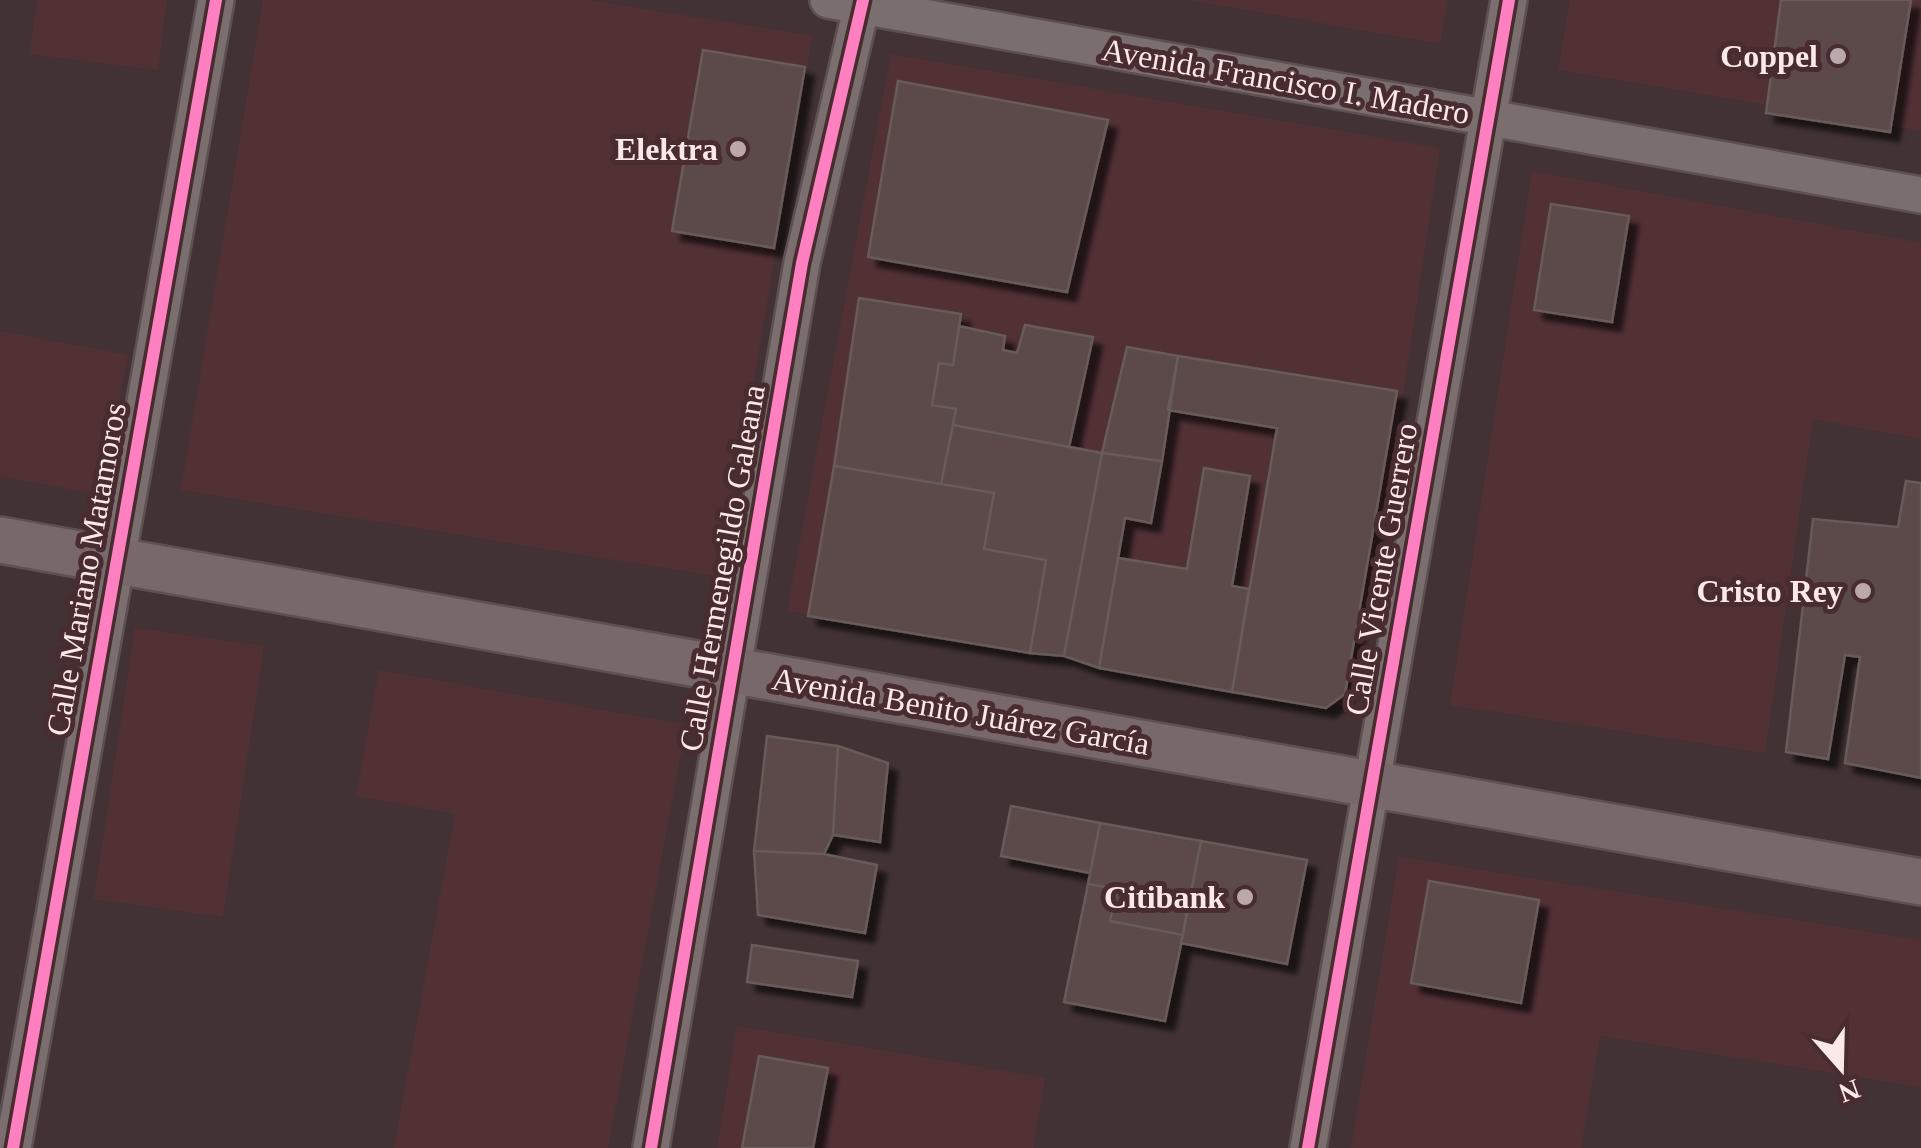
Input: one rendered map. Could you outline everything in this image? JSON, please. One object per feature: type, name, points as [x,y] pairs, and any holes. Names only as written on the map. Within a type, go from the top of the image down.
[{"type":"main road","name":"Avenida Benito Juárez García","points":[[0,540],[1921,882]]},
{"type":"street","name":"Calle Mariano Matamoros","points":[[13,1148],[216,0]]},
{"type":"street","name":"Calle Vicente Guerrero","points":[[1308,1148],[1509,0]]},
{"type":"street","name":"Avenida Francisco I. Madero","points":[[851,2],[1921,195]]},
{"type":"street","name":"Calle Hermenegildo Galeana","points":[[650,1148],[802,263],[851,2]]},
{"type":"shaded area","points":[[37,0],[167,0],[158,70],[30,54]]},
{"type":"shaded area","points":[[263,0],[590,0],[812,36],[721,577],[181,490]]},
{"type":"shaded area","points":[[1190,0],[1448,0],[1440,44]]},
{"type":"shaded area","points":[[1570,0],[1921,0],[1921,131],[1558,70]]},
{"type":"shaded area","points":[[891,54],[1440,148],[1356,709],[787,611]]},
{"type":"shaded area","points":[[1532,171],[1921,243],[1921,439],[1813,419],[1765,753],[1450,705]]},
{"type":"shaded area","points":[[0,331],[128,355],[101,495],[0,476]]},
{"type":"shaded area","points":[[135,628],[264,646],[223,917],[94,899]]},
{"type":"shaded area","points":[[379,670],[686,725],[608,1148],[394,1148],[455,814],[356,796]]},
{"type":"shaded area","points":[[1399,857],[1921,940],[1921,1087],[1600,1036],[1581,1148],[1351,1148]]},
{"type":"shaded area","points":[[737,1026],[1045,1078],[1033,1148],[717,1148]]},
{"type":"building","name":"Coppel","points":[[1781,0],[1911,0],[1890,132],[1766,113]]},
{"type":"building","name":"Elektra","points":[[703,50],[805,67],[774,248],[672,231]]},
{"type":"building","points":[[898,81],[1108,120],[1067,292],[868,257]]},
{"type":"building","points":[[1551,204],[1629,216],[1612,322],[1534,310]]},
{"type":"building","points":[[859,298],[961,314],[953,365],[939,363],[932,405],[956,409],[941,484],[834,466]]},
{"type":"building","points":[[1025,325],[1093,337],[1069,447],[953,425],[956,409],[932,405],[939,363],[953,365],[959,326],[1005,336],[1003,350],[1017,353]]},
{"type":"building","points":[[1127,347],[1178,356],[1162,461],[1102,453]]},
{"type":"building","points":[[1178,356],[1397,391],[1345,694],[1326,708],[1232,692],[1277,428],[1168,410]]},
{"type":"building","points":[[953,425],[1102,453],[1064,656],[1030,653],[1046,560],[984,549],[994,493],[941,484]]},
{"type":"building","points":[[1102,453],[1162,461],[1151,523],[1125,518],[1099,668],[1064,656]]},
{"type":"building","points":[[834,466],[994,493],[984,549],[1046,560],[1030,653],[808,616]]},
{"type":"building","points":[[1204,468],[1250,476],[1232,586],[1249,589],[1232,692],[1099,668],[1118,558],[1187,569]]},
{"type":"building","name":"Cristo Rey","points":[[1906,481],[1921,483],[1921,778],[1845,763],[1860,657],[1845,655],[1828,759],[1786,752],[1813,519],[1898,527]]},
{"type":"building","points":[[767,736],[838,746],[833,835],[824,854],[754,851]]},
{"type":"building","points":[[838,746],[888,763],[880,842],[833,835]]},
{"type":"building","points":[[1011,806],[1100,823],[1090,873],[1001,856]]},
{"type":"building","points":[[1100,823],[1201,841],[1183,935],[1110,921],[1117,889],[1088,884]]},
{"type":"building","name":"Citibank","points":[[1201,841],[1307,860],[1287,964],[1181,943]]},
{"type":"building","points":[[754,851],[824,854],[877,865],[865,933],[758,915]]},
{"type":"building","points":[[1429,881],[1539,900],[1521,1003],[1411,983]]},
{"type":"building","points":[[1088,884],[1117,889],[1110,921],[1183,935],[1165,1021],[1064,1002]]},
{"type":"building","points":[[752,945],[858,961],[852,997],[747,982]]},
{"type":"building","points":[[759,1056],[828,1068],[813,1148],[742,1148]]},
{"type":"cycle path","points":[[13,1148],[216,0]]},
{"type":"cycle path","points":[[651,1148],[802,263],[863,0]]},
{"type":"cycle path","points":[[1308,1148],[1509,0]]},
{"type":"place","name":"Coppel","points":[[1838,56]]},
{"type":"place","name":"Elektra","points":[[738,149]]},
{"type":"place","name":"Cristo Rey","points":[[1863,591]]},
{"type":"place","name":"Citibank","points":[[1245,897]]}]
